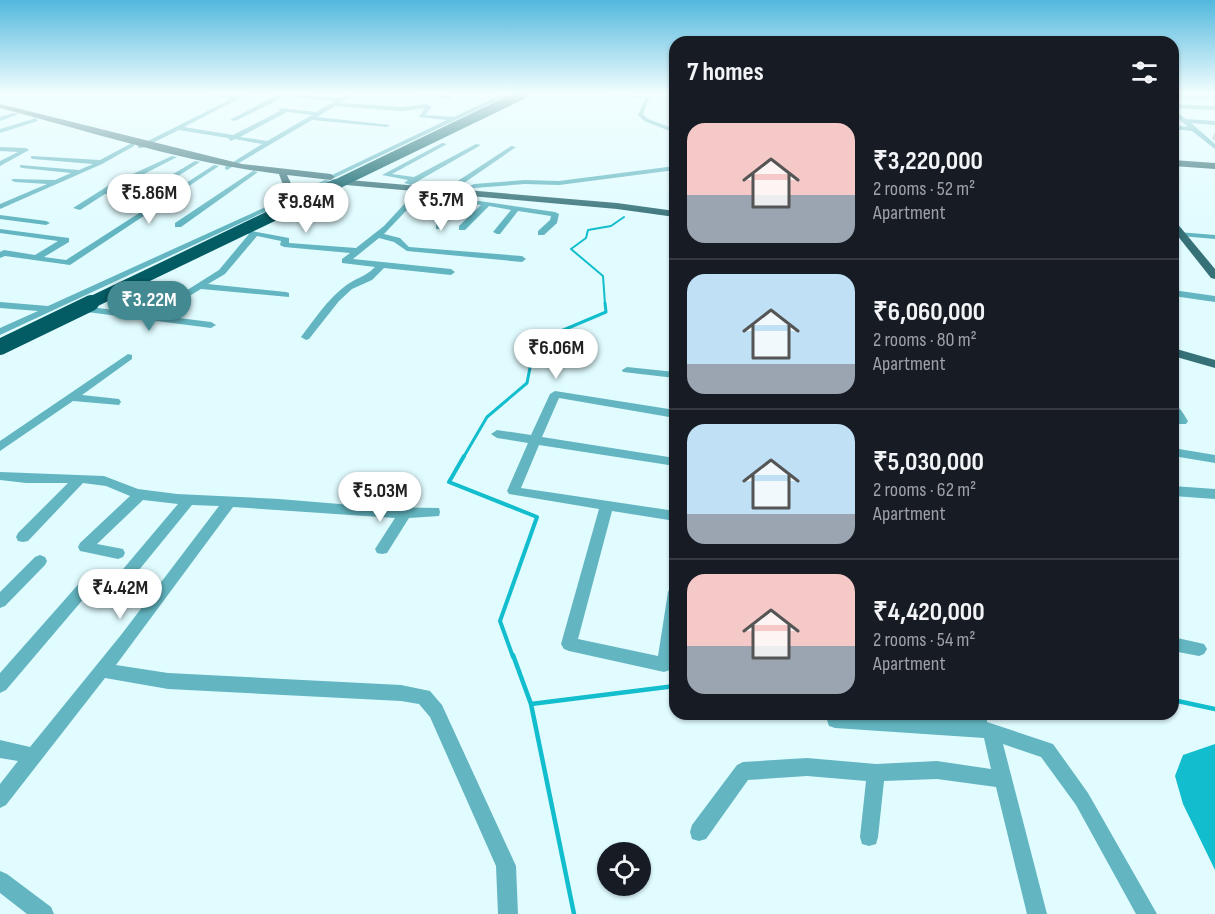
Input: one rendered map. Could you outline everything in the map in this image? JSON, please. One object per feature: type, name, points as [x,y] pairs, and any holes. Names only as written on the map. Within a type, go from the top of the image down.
[{"type":"highway","points":[[256,217],[426,137]]},
{"type":"highway","points":[[0,347],[435,137]]},
{"type":"main road","points":[[104,137],[216,166],[330,178]]},
{"type":"main road","points":[[104,137],[255,172],[330,178]]},
{"type":"main road","points":[[1179,164],[1215,167]]},
{"type":"main road","points":[[283,175],[292,196]]},
{"type":"main road","points":[[330,178],[332,185],[351,181],[407,183],[448,190],[669,213]]},
{"type":"main road","points":[[407,183],[421,192],[448,190],[669,208]]},
{"type":"main road","points":[[1179,234],[1215,276]]},
{"type":"main road","points":[[1179,354],[1215,364]]},
{"type":"main road","points":[[1179,362],[1215,372]]},
{"type":"street","points":[[0,207],[4,203],[160,137]]},
{"type":"street","points":[[220,137],[267,143]]},
{"type":"street","points":[[231,139],[235,137]]},
{"type":"street","points":[[230,166],[278,137]]},
{"type":"street","points":[[0,332],[418,137]]},
{"type":"street","points":[[0,352],[252,233],[443,137]]},
{"type":"street","points":[[1203,137],[1215,147]]},
{"type":"street","points":[[444,144],[385,175],[407,183],[478,145]]},
{"type":"street","points":[[448,190],[513,147]]},
{"type":"street","points":[[0,149],[26,150],[0,164]]},
{"type":"street","points":[[0,156],[14,157]]},
{"type":"street","points":[[77,208],[174,156]]},
{"type":"street","points":[[33,157],[100,163]]},
{"type":"street","points":[[105,192],[147,192],[197,162]]},
{"type":"street","points":[[22,166],[80,172]]},
{"type":"street","points":[[0,255],[4,253],[67,263],[216,166]]},
{"type":"street","points":[[474,186],[525,182],[559,183],[669,169]]},
{"type":"street","points":[[178,225],[255,172]]},
{"type":"street","points":[[15,180],[57,182]]},
{"type":"street","points":[[452,272],[345,261],[377,236],[421,192],[465,202],[555,214],[554,221],[541,233]]},
{"type":"street","points":[[439,226],[465,202]]},
{"type":"street","points":[[462,228],[486,205]]},
{"type":"street","points":[[497,232],[516,209]]},
{"type":"street","points":[[0,217],[46,223]]},
{"type":"street","points":[[0,231],[66,240],[36,258]]},
{"type":"street","points":[[252,233],[286,240],[284,245],[356,251]]},
{"type":"street","points":[[178,299],[222,272],[252,233]]},
{"type":"street","points":[[1179,233],[1215,237]]},
{"type":"street","points":[[377,236],[401,243],[480,248]]},
{"type":"street","points":[[401,243],[407,249],[522,259]]},
{"type":"street","points":[[306,337],[336,299],[349,287],[369,278],[382,265]]},
{"type":"street","points":[[199,286],[286,295]]},
{"type":"street","points":[[1179,294],[1215,298]]},
{"type":"street","points":[[0,306],[48,309]]},
{"type":"street","points":[[90,310],[211,325]]},
{"type":"street","points":[[0,447],[128,357]]},
{"type":"street","points":[[627,370],[669,374]]},
{"type":"street","points":[[669,413],[555,394],[513,490],[669,515]]},
{"type":"street","points":[[73,397],[115,402]]},
{"type":"street","points":[[1179,417],[1182,421]]},
{"type":"street","points":[[497,434],[669,461]]},
{"type":"street","points":[[1179,453],[1215,459]]},
{"type":"street","points":[[0,476],[24,480],[59,477],[105,482],[140,495],[404,514],[434,512]]},
{"type":"street","points":[[23,537],[80,479]]},
{"type":"street","points":[[1179,491],[1215,494]]},
{"type":"street","points":[[118,553],[85,547],[140,495]]},
{"type":"street","points":[[0,686],[88,583],[116,588],[189,499]]},
{"type":"street","points":[[0,799],[228,502]]},
{"type":"street","points":[[607,506],[569,644],[664,665],[669,632]]},
{"type":"street","points":[[382,549],[404,514]]},
{"type":"street","points":[[0,602],[40,561]]},
{"type":"street","points":[[1179,645],[1199,649]]},
{"type":"street","points":[[102,669],[168,681],[401,693],[424,697],[436,711],[506,866],[508,914]]},
{"type":"street","points":[[835,720],[983,725],[1047,750],[1082,799],[1148,914]]},
{"type":"street","points":[[983,725],[1003,778],[1037,914]]},
{"type":"street","points":[[0,749],[33,756]]},
{"type":"street","points":[[699,832],[743,771],[807,767],[876,773],[937,770],[1003,778]]},
{"type":"street","points":[[869,837],[876,773]]},
{"type":"street","points":[[0,881],[44,914]]},
{"type":"water","points":[[1215,744],[1215,870],[1183,804],[1175,776],[1183,755]]},
{"type":"waterway","points":[[605,304],[603,276],[571,249],[586,238],[588,230],[611,226],[624,217]]},
{"type":"waterway","points":[[463,458],[487,417],[527,383],[535,342],[606,312],[605,303]]},
{"type":"waterway","points":[[464,456],[449,482],[537,517],[500,621],[513,657]]},
{"type":"waterway","points":[[513,655],[531,704]]},
{"type":"waterway","points":[[531,704],[669,687]]},
{"type":"waterway","points":[[1179,701],[1215,709]]},
{"type":"waterway","points":[[531,704],[574,914]]}]
